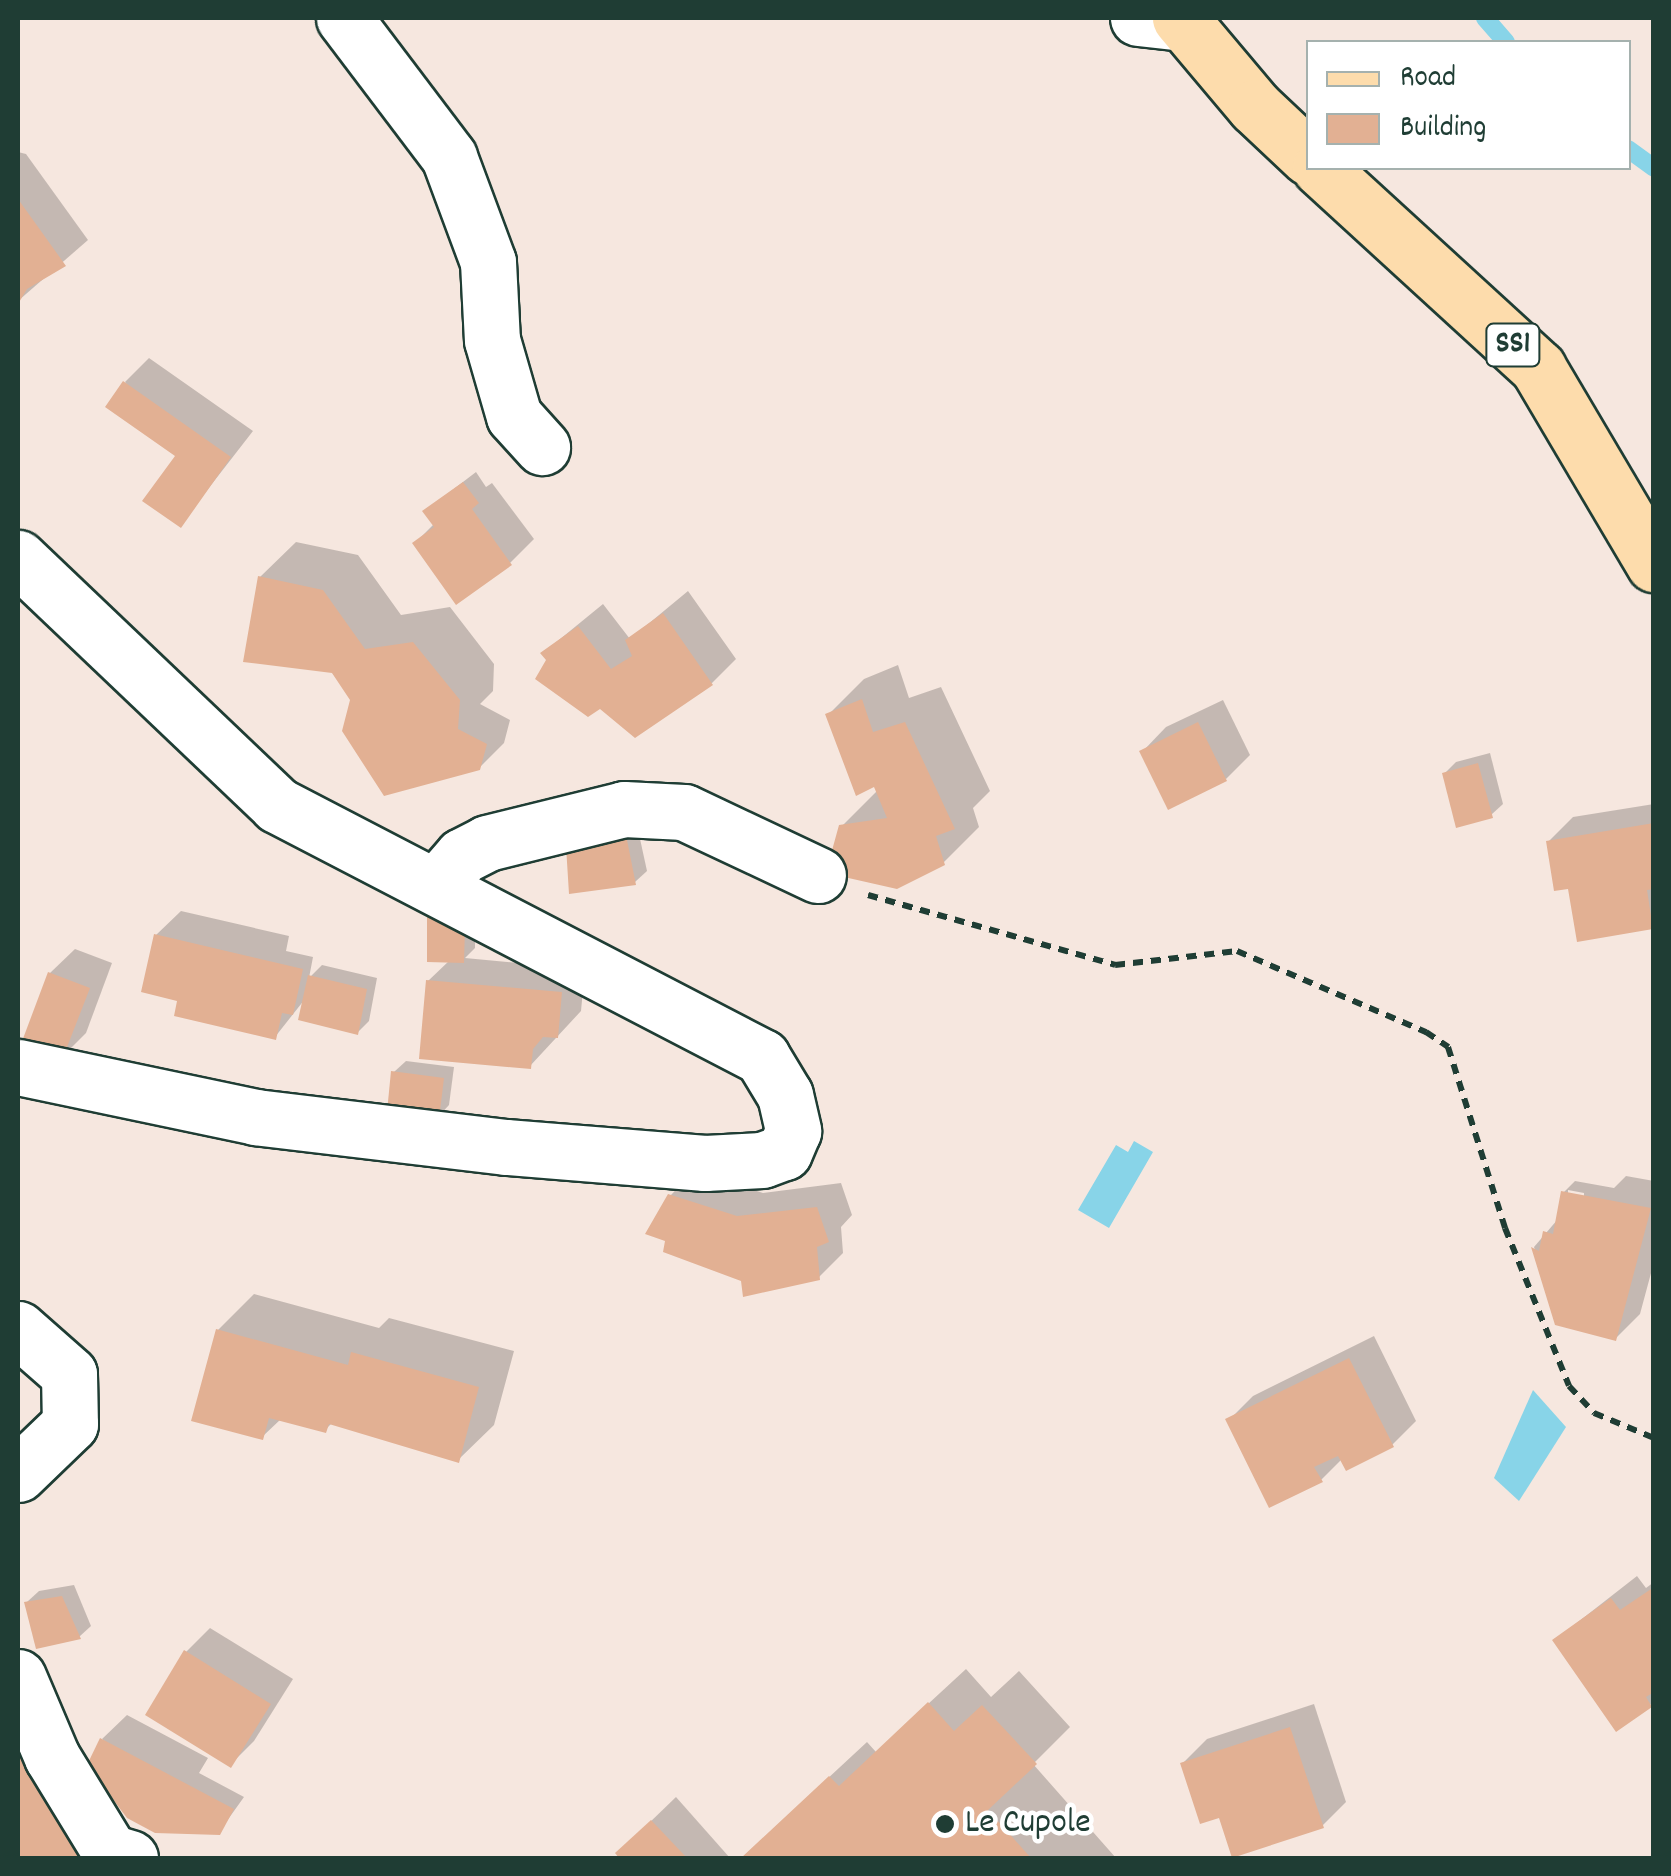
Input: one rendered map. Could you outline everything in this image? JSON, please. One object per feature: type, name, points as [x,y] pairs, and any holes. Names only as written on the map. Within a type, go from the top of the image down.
[{"type":"main road","points":[[1167,19],[1306,154]]},
{"type":"main road","name":"SS1","points":[[1322,170],[1538,368],[1654,564]]},
{"type":"street","points":[[344,18],[448,156],[488,262],[492,340],[514,416],[542,447]]},
{"type":"street","points":[[18,558],[277,805],[762,1057],[786,1094],[793,1131],[784,1152],[762,1160],[705,1162],[506,1147],[256,1117],[18,1067]]},
{"type":"street","points":[[436,886],[462,856],[487,843],[624,810],[684,812],[818,875]]},
{"type":"street","points":[[18,1328],[69,1374],[70,1424],[18,1474]]},
{"type":"street","points":[[18,1677],[52,1757],[110,1852],[130,1858]]},
{"type":"path","points":[[818,875],[939,920],[1115,966],[1237,951],[1426,1032],[1448,1046],[1505,1228],[1570,1386],[1594,1412],[1654,1438]]},
{"type":"water","points":[[1134,1141],[1153,1152],[1109,1228],[1078,1210],[1116,1145],[1128,1152]]},
{"type":"water","points":[[1533,1390],[1566,1427],[1519,1501],[1494,1478]]},
{"type":"building","points":[[18,199],[66,266],[27,289],[18,304]]},
{"type":"building","points":[[123,381],[231,457],[181,528],[142,501],[175,456],[105,407]]},
{"type":"building","points":[[463,482],[479,503],[472,509],[512,565],[456,605],[412,543],[434,527],[422,511]]},
{"type":"building","points":[[258,576],[323,590],[365,649],[413,642],[460,700],[458,729],[487,744],[480,770],[384,796],[342,731],[350,700],[332,673],[243,662]]},
{"type":"building","points":[[663,613],[713,685],[635,738],[600,709],[588,717],[535,679],[546,660],[540,653],[578,626],[611,669],[632,656],[625,640]]},
{"type":"building","points":[[862,699],[873,732],[905,722],[955,829],[936,836],[945,865],[897,889],[844,877],[828,865],[839,825],[887,818],[874,787],[856,796],[825,714]]},
{"type":"building","points":[[1198,722],[1227,781],[1168,810],[1139,751]]},
{"type":"building","points":[[1478,763],[1493,818],[1456,828],[1442,773]]},
{"type":"building","points":[[1654,823],[1654,889],[1647,890],[1653,929],[1577,942],[1568,889],[1554,891],[1546,841]]},
{"type":"building","points":[[626,835],[636,885],[569,894],[566,846]]},
{"type":"building","points":[[427,909],[465,926],[464,963],[427,962]]},
{"type":"building","points":[[154,934],[303,969],[293,1015],[282,1013],[276,1040],[174,1016],[177,1001],[141,992]]},
{"type":"building","points":[[48,972],[90,988],[62,1060],[21,1044]]},
{"type":"building","points":[[308,975],[367,989],[358,1035],[298,1020]]},
{"type":"building","points":[[426,980],[562,992],[558,1038],[543,1037],[533,1049],[531,1069],[419,1059]]},
{"type":"building","points":[[391,1071],[444,1078],[439,1119],[387,1112]]},
{"type":"building","points":[[1561,1191],[1651,1208],[1616,1341],[1555,1325],[1531,1247],[1539,1251],[1543,1231],[1553,1234]]},
{"type":"building","points":[[668,1194],[737,1216],[817,1207],[829,1242],[817,1247],[820,1280],[743,1297],[741,1281],[663,1252],[665,1241],[645,1234]]},
{"type":"building","points":[[216,1329],[348,1365],[351,1352],[479,1387],[459,1463],[329,1424],[326,1433],[269,1418],[263,1440],[191,1421]]},
{"type":"building","points":[[1349,1358],[1394,1447],[1346,1471],[1338,1456],[1314,1467],[1323,1482],[1269,1508],[1225,1419]]},
{"type":"building","points":[[1654,1587],[1654,1692],[1646,1697],[1652,1707],[1616,1732],[1552,1640],[1611,1598],[1620,1610]]},
{"type":"building","points":[[62,1596],[81,1639],[36,1649],[24,1602]]},
{"type":"building","points":[[184,1650],[271,1704],[231,1768],[145,1715]]},
{"type":"building","points":[[928,1702],[954,1731],[982,1705],[1037,1764],[988,1810],[1031,1858],[741,1858],[829,1776],[839,1786]]},
{"type":"building","points":[[1290,1727],[1324,1828],[1232,1858],[1219,1818],[1200,1824],[1180,1763]]},
{"type":"building","points":[[18,1738],[86,1858],[18,1858]]},
{"type":"building","points":[[100,1738],[234,1809],[220,1835],[155,1833],[127,1818],[87,1765]]},
{"type":"building","points":[[651,1820],[687,1858],[619,1858],[615,1853]]},
{"type":"waterway","points":[[1485,18],[1504,40]]},
{"type":"waterway","points":[[1631,151],[1654,168]]},
{"type":"place","name":"Le Cupole","points":[[945,1824]]}]
